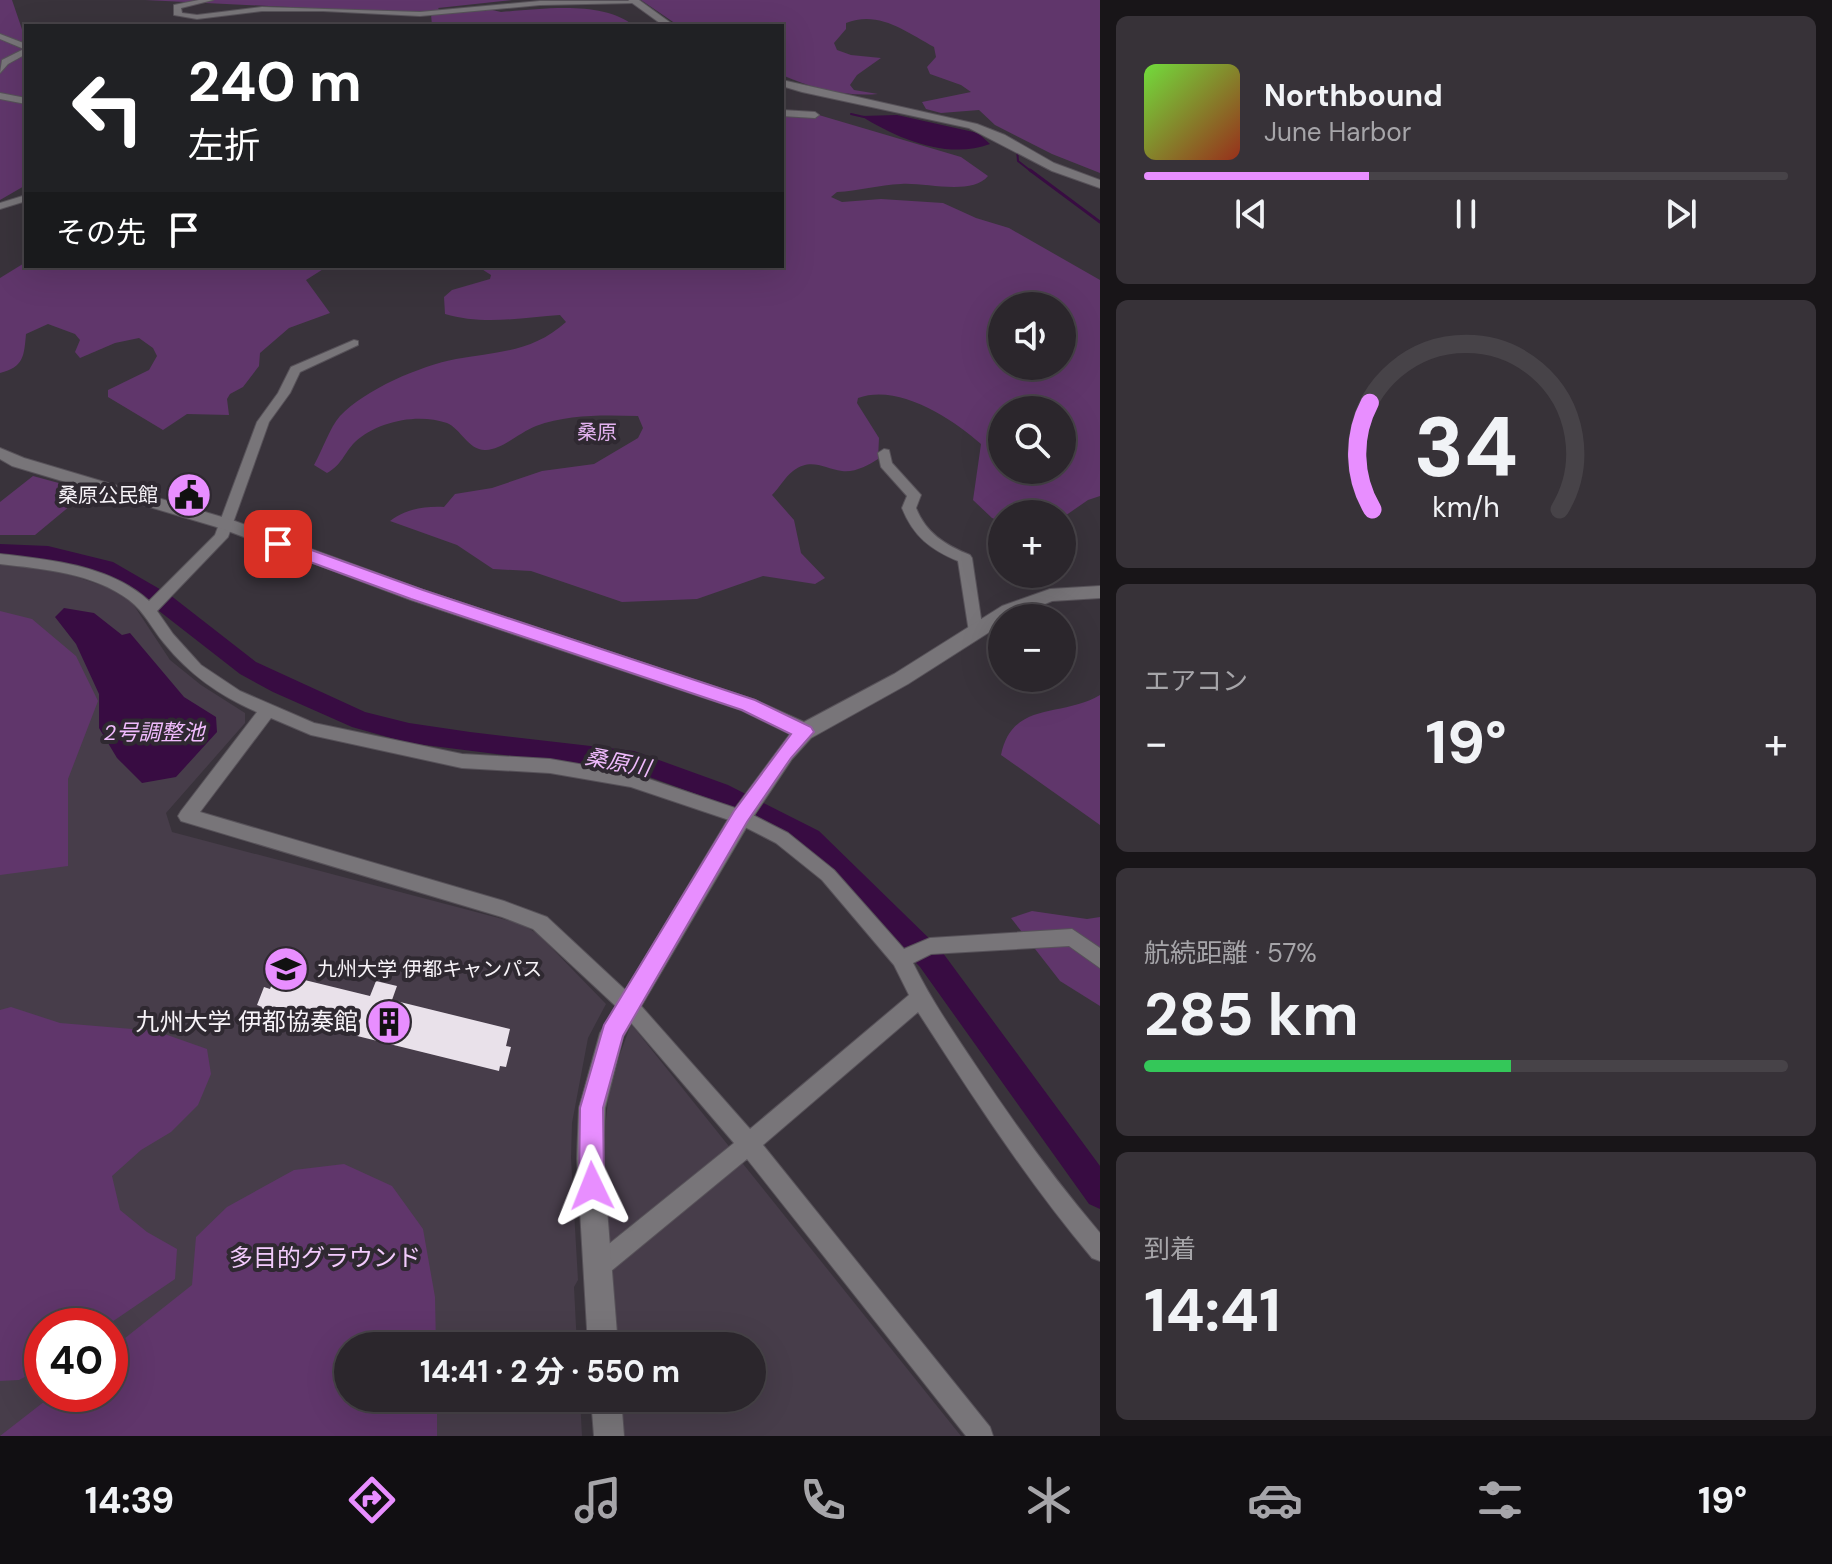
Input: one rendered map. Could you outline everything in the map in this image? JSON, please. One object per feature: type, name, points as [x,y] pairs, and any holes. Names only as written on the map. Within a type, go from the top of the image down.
[{"type":"street","points":[[209,0],[177,7],[178,15],[197,17],[262,9],[420,14],[540,3],[633,0],[667,24]]},
{"type":"street","points":[[0,36],[24,48]]},
{"type":"street","points":[[0,70],[5,62],[24,50]]},
{"type":"street","points":[[784,84],[838,99],[895,107],[973,126],[1021,147],[1049,165],[1100,184]]},
{"type":"street","points":[[0,96],[24,101]]},
{"type":"street","points":[[784,113],[815,115]]},
{"type":"street","points":[[0,206],[24,199]]},
{"type":"street","points":[[152,608],[221,537],[263,422],[284,393],[289,377],[310,360],[354,343]]},
{"type":"street","points":[[0,453],[18,462],[144,502],[226,524],[417,595],[748,705],[804,732]]},
{"type":"street","points":[[884,453],[886,464],[914,495],[909,508],[923,535],[942,549],[965,558],[976,632]]},
{"type":"street","points":[[0,559],[51,565],[136,594],[152,608],[168,638],[196,669],[234,695],[311,729],[462,761],[593,771],[680,794],[741,817],[782,838],[828,875],[901,959],[920,998],[1006,1130],[1059,1202],[1100,1250]]},
{"type":"street","points":[[602,1332],[590,1159],[592,1108],[612,1033],[756,792],[804,732],[901,679],[1009,611],[1050,595],[1100,592]]},
{"type":"street","points":[[267,711],[187,816],[527,916],[540,923],[628,1005],[749,1144],[981,1436]]},
{"type":"street","points":[[901,959],[930,946],[1072,937],[1100,959]]},
{"type":"street","points":[[597,1268],[920,998]]},
{"type":"street","points":[[607,1412],[609,1436]]},
{"type":"shaded area","name":"九州大学 伊都キャンパス","points":[[0,563],[49,568],[116,590],[129,598],[170,660],[201,685],[245,713],[245,723],[166,813],[172,832],[521,924],[538,934],[606,1004],[588,1038],[572,1123],[578,1280],[574,1287],[576,1332],[334,1332],[334,1412],[581,1412],[582,1436],[0,1436]]},
{"type":"shaded area","points":[[631,1024],[961,1436],[623,1436],[620,1412],[766,1412],[766,1332],[614,1332],[605,1248],[603,1149],[610,1081]]},
{"type":"green space","points":[[0,0],[12,0],[24,35],[24,186],[0,200]]},
{"type":"green space","points":[[145,0],[512,0],[438,8],[443,14],[488,9],[501,12],[589,9],[606,12],[631,24],[432,24],[431,14]]},
{"type":"green space","points":[[641,0],[1100,0],[1100,173],[1052,154],[995,125],[979,110],[941,113],[926,109],[922,102],[971,92],[930,74],[927,67],[936,57],[934,47],[892,24],[870,19],[846,23],[846,29],[834,43],[837,50],[851,55],[881,58],[857,75],[850,85],[854,90],[878,94],[853,94],[816,88],[784,76],[784,24],[676,24]]},
{"type":"green space","points":[[784,112],[812,113],[961,157],[988,176],[981,182],[960,187],[893,185],[837,192],[831,197],[842,202],[881,199],[943,203],[1009,228],[1100,280],[1100,496],[1076,508],[1076,500],[988,500],[988,514],[973,500],[981,444],[924,406],[890,395],[874,395],[858,398],[857,403],[879,438],[878,459],[847,471],[812,464],[800,467],[790,473],[772,495],[794,520],[801,553],[825,578],[815,584],[763,576],[697,599],[622,602],[531,571],[493,569],[457,545],[390,521],[416,509],[444,507],[455,494],[492,488],[542,471],[594,464],[638,438],[643,428],[638,416],[561,419],[536,426],[499,447],[486,450],[475,447],[447,423],[411,419],[387,424],[364,435],[327,473],[314,465],[340,416],[379,388],[442,362],[528,345],[566,322],[560,315],[487,320],[445,314],[444,297],[452,290],[490,279],[491,275],[480,268],[784,268]]},
{"type":"green space","points":[[24,263],[24,268],[325,268],[306,280],[330,313],[289,328],[260,353],[259,366],[243,387],[227,399],[229,415],[187,414],[163,430],[108,397],[108,390],[149,370],[157,356],[153,348],[139,338],[115,343],[80,358],[75,352],[80,340],[75,334],[48,324],[26,334],[21,360],[8,371],[0,373],[0,278]]},
{"type":"green space","points":[[33,476],[88,491],[35,535],[0,535],[0,502]]},
{"type":"green space","points":[[0,611],[32,619],[76,656],[98,701],[68,779],[68,866],[0,875]]},
{"type":"green space","points":[[1100,695],[1100,825],[1001,755],[1007,738],[1027,718]]},
{"type":"green space","points":[[1032,911],[1087,919],[1100,917],[1100,1006],[1060,981],[1011,918]]},
{"type":"green space","points":[[11,1007],[60,1023],[156,1031],[207,1049],[211,1074],[198,1105],[171,1132],[141,1150],[112,1176],[120,1210],[147,1232],[177,1249],[175,1279],[128,1311],[128,1308],[24,1308],[24,1377],[0,1381],[0,1010]]},
{"type":"green space","name":"多目的グラウンド","points":[[344,1164],[392,1186],[423,1229],[435,1297],[436,1332],[334,1332],[334,1412],[437,1412],[437,1436],[0,1436],[31,1412],[128,1412],[128,1336],[192,1285],[196,1237],[227,1207],[294,1170]]},
{"type":"water","points":[[897,115],[978,133],[990,144],[957,150],[924,145],[861,116]]},
{"type":"water","name":"2号調整池","points":[[64,608],[94,613],[122,635],[130,633],[184,697],[216,717],[217,732],[176,777],[142,783],[117,758],[99,728],[99,694],[76,644],[55,617]]},
{"type":"building","name":"九州大学 伊都協奏館","points":[[276,973],[370,996],[376,981],[397,986],[392,1000],[510,1029],[506,1046],[511,1047],[506,1067],[500,1066],[499,1071],[260,1012],[262,1007],[257,1005],[264,987],[270,989]]},
{"type":"waterway","points":[[851,114],[864,117]]},
{"type":"waterway","points":[[1017,149],[1018,161],[1032,172]]},
{"type":"waterway","points":[[1030,170],[1100,222]]},
{"type":"waterway","name":"桑原川","points":[[0,551],[48,553],[105,567],[162,601],[248,668],[281,686],[360,720],[409,733],[634,761],[719,792],[810,839],[930,958],[1100,1193]]},
{"type":"place","name":"桑原公民館","points":[[189,495]]},
{"type":"place","name":"九州大学 伊都キャンパス","points":[[286,969]]},
{"type":"place","name":"九州大学 伊都協奏館","points":[[389,1022]]},
{"type":"district","name":"桑原","points":[[597,432]]},
{"type":"route","points":[[278,544],[417,595],[748,705],[783,719],[804,732],[756,792],[612,1033],[592,1108],[592,1186]]}]
